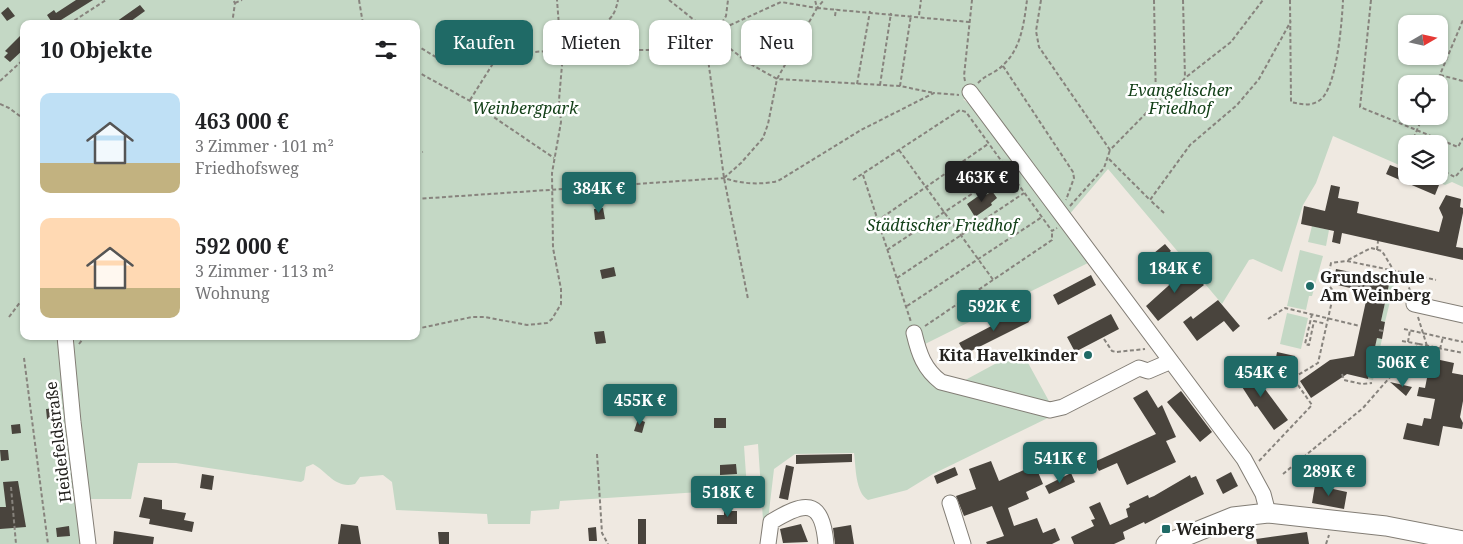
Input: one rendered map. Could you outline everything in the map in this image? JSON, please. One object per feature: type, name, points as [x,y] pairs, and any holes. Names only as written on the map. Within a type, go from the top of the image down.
[{"type":"main road","points":[[1166,544],[1234,517],[1268,512],[1386,526],[1463,540]]},
{"type":"street","points":[[970,92],[1059,223],[1160,350],[1250,470],[1263,494],[1268,512]]},
{"type":"street","points":[[1414,304],[1463,315]]},
{"type":"street","points":[[914,333],[920,357],[930,374],[941,382],[1050,410],[1063,407],[1138,368],[1148,371],[1169,362]]},
{"type":"street","name":"Heidefeldstraße","points":[[65,340],[88,544]]},
{"type":"street","points":[[950,503],[962,544]]},
{"type":"street","points":[[768,544],[771,522],[800,507],[811,508],[820,516],[825,528],[826,544]]},
{"type":"path","points":[[75,20],[106,0]]},
{"type":"path","points":[[233,0],[236,3]]},
{"type":"path","points":[[236,3],[242,0]]},
{"type":"path","points":[[359,0],[362,20]]},
{"type":"path","points":[[557,0],[559,20]]},
{"type":"path","points":[[609,20],[617,7],[618,0]]},
{"type":"path","points":[[669,0],[694,20]]},
{"type":"path","points":[[724,20],[728,0]]},
{"type":"path","points":[[815,0],[816,8]]},
{"type":"path","points":[[724,178],[742,162],[763,138],[768,124],[777,79],[816,8],[824,0]]},
{"type":"path","points":[[919,16],[921,0]]},
{"type":"path","points":[[970,92],[964,76],[972,0]]},
{"type":"path","points":[[731,49],[747,62],[777,79],[900,86],[934,94],[960,95],[970,92],[984,76],[1003,66],[1018,44],[1027,0]]},
{"type":"path","points":[[1041,0],[1036,31],[1039,47],[1110,150]]},
{"type":"path","points":[[1154,0],[1156,103]]},
{"type":"path","points":[[1183,0],[1185,78]]},
{"type":"path","points":[[1059,223],[1104,168],[1109,159],[1110,150],[1156,103],[1177,88],[1185,78],[1231,42],[1263,0]]},
{"type":"path","points":[[1290,0],[1291,102],[1308,106],[1321,100],[1331,82],[1341,34],[1343,0]]},
{"type":"path","points":[[1371,0],[1360,107],[1463,149]]},
{"type":"path","points":[[731,25],[781,2],[816,8],[870,11],[970,22]]},
{"type":"path","points":[[233,20],[236,3]]},
{"type":"path","points":[[836,9],[836,16]]},
{"type":"path","points":[[857,84],[870,11]]},
{"type":"path","points":[[880,85],[891,13]]},
{"type":"path","points":[[900,86],[911,15]]},
{"type":"path","points":[[1463,20],[1440,74],[1463,81]]},
{"type":"path","points":[[1150,200],[1190,145],[1237,105],[1259,79],[1291,21]]},
{"type":"path","points":[[420,47],[435,57]]},
{"type":"path","points":[[0,81],[20,63]]},
{"type":"path","points":[[470,101],[492,65]]},
{"type":"path","points":[[420,328],[472,317],[485,317],[528,325],[546,323],[552,318],[560,304],[561,288],[553,248],[553,190],[554,158],[559,144],[561,122],[559,100],[560,65]]},
{"type":"path","points":[[709,65],[724,178],[748,299]]},
{"type":"path","points":[[862,175],[914,333],[994,281],[1052,240],[1074,178],[1073,172],[1003,66]]},
{"type":"path","points":[[420,73],[470,101],[554,158]]},
{"type":"path","points":[[420,199],[724,178],[738,182],[765,184],[778,181],[861,130],[934,94]]},
{"type":"path","points":[[0,104],[20,116]]},
{"type":"path","points":[[854,180],[960,110],[966,112],[1042,217],[1059,223]]},
{"type":"path","points":[[1415,135],[1419,125]]},
{"type":"path","points":[[1458,147],[1463,138]]},
{"type":"path","points":[[877,221],[988,144]]},
{"type":"path","points":[[899,150],[994,281]]},
{"type":"path","points":[[1109,159],[1164,213]]},
{"type":"path","points":[[1448,174],[1455,177],[1463,168]]},
{"type":"path","points":[[887,250],[1008,170]]},
{"type":"path","points":[[897,278],[1024,193]]},
{"type":"path","points":[[906,307],[1042,217]]},
{"type":"path","points":[[1376,250],[1378,241]]},
{"type":"path","points":[[1347,261],[1372,248],[1382,251],[1394,271]]},
{"type":"path","points":[[1250,470],[1312,405],[1293,378],[1318,363],[1334,292],[1327,283],[1331,263],[1347,261],[1436,280]]},
{"type":"path","points":[[1410,274],[1408,284],[1427,346]]},
{"type":"path","points":[[9,317],[20,302]]},
{"type":"path","points":[[1268,319],[1285,308],[1360,326]]},
{"type":"path","points":[[1312,314],[1305,344],[1309,345],[1314,322],[1326,324]]},
{"type":"path","points":[[1404,329],[1463,342]]},
{"type":"path","points":[[1379,330],[1384,331]]},
{"type":"path","points":[[1408,342],[1410,330]]},
{"type":"path","points":[[1440,349],[1443,337]]},
{"type":"path","points":[[1104,339],[1112,351],[1116,352],[1140,348],[1160,350]]},
{"type":"path","points":[[1402,341],[1463,353]]},
{"type":"path","points":[[1283,474],[1343,425],[1367,402],[1419,344]]},
{"type":"path","points":[[24,358],[48,544]]},
{"type":"path","points":[[1342,374],[1344,380],[1362,384],[1372,383]]},
{"type":"path","points":[[597,454],[602,533],[608,544]]},
{"type":"path","points":[[11,487],[16,544]]},
{"type":"green space","points":[[0,0],[1463,0],[1463,187],[1452,182],[1448,184],[1448,135],[1398,135],[1398,164],[1333,136],[1316,183],[1303,205],[1282,272],[1253,259],[1249,260],[1222,304],[1108,169],[1068,216],[986,101],[963,99],[983,115],[1090,262],[917,348],[942,381],[956,385],[1021,350],[1056,414],[933,474],[907,490],[868,500],[858,485],[854,453],[795,454],[774,469],[768,520],[763,520],[758,444],[744,446],[747,489],[560,501],[559,509],[531,511],[530,524],[488,524],[487,514],[396,510],[392,482],[383,475],[360,477],[355,484],[348,485],[332,479],[313,464],[306,467],[304,480],[301,482],[176,463],[138,463],[131,499],[89,499],[84,544],[0,544]]},
{"type":"green space","points":[[1312,226],[1329,230],[1326,246],[1308,242]]},
{"type":"green space","points":[[1300,250],[1323,256],[1312,296],[1309,296],[1306,310],[1287,306]]},
{"type":"green space","points":[[1390,280],[1395,281],[1385,322],[1381,321]]},
{"type":"green space","points":[[1287,313],[1308,318],[1301,349],[1280,344]]},
{"type":"green space","points":[[1377,338],[1382,339],[1373,380],[1368,379]]},
{"type":"building","points":[[76,0],[93,0],[61,20],[50,20],[47,15],[54,10],[56,13]]},
{"type":"building","points":[[140,5],[145,11],[133,20],[119,20]]},
{"type":"building","points":[[8,7],[15,16],[7,21],[1,13]]},
{"type":"building","points":[[20,36],[20,53],[10,62],[4,57],[8,53],[5,51]]},
{"type":"building","points":[[1390,165],[1398,168],[1398,179],[1386,174]]},
{"type":"building","points":[[1331,185],[1340,187],[1338,198],[1359,202],[1357,213],[1439,232],[1443,217],[1439,208],[1446,195],[1461,199],[1460,207],[1463,208],[1463,213],[1456,247],[1463,248],[1463,260],[1342,233],[1340,244],[1332,242],[1334,231],[1301,224],[1304,206],[1325,211]]},
{"type":"building","points":[[1412,185],[1439,185],[1435,195]]},
{"type":"building","points":[[992,191],[997,198],[991,203],[992,205],[975,217],[967,204],[984,192],[986,195]]},
{"type":"building","points":[[603,208],[605,219],[595,220],[594,209]]},
{"type":"building","points":[[1165,244],[1171,251],[1160,260],[1154,253]]},
{"type":"building","points":[[614,267],[616,276],[602,279],[600,270]]},
{"type":"building","points":[[1188,268],[1204,285],[1158,321],[1146,306]]},
{"type":"building","points":[[1336,269],[1390,280],[1381,321],[1385,322],[1382,339],[1377,338],[1368,379],[1347,374],[1311,398],[1300,381],[1330,360],[1354,356],[1368,292],[1333,284]]},
{"type":"building","points":[[1091,275],[1096,285],[1058,305],[1053,295]]},
{"type":"building","points":[[1218,300],[1240,326],[1233,332],[1224,321],[1197,341],[1183,322],[1191,316],[1193,319]]},
{"type":"building","points":[[1022,310],[1029,322],[965,354],[959,343]]},
{"type":"building","points":[[1111,314],[1119,329],[1075,352],[1067,337]]},
{"type":"building","points":[[604,331],[606,343],[596,344],[594,332]]},
{"type":"building","points":[[1277,352],[1295,356],[1293,366],[1275,363]]},
{"type":"building","points":[[1431,358],[1454,363],[1452,373],[1463,375],[1463,401],[1460,417],[1463,423],[1462,429],[1443,426],[1439,446],[1403,439],[1407,423],[1422,426],[1424,418],[1431,419],[1435,399],[1417,396],[1419,387],[1425,388]]},
{"type":"building","points":[[1248,366],[1288,420],[1274,430],[1257,406],[1255,407],[1235,376]]},
{"type":"building","points":[[1390,382],[1412,387],[1406,396]]},
{"type":"building","points":[[1147,390],[1158,408],[1162,405],[1176,437],[1166,441],[1176,462],[1127,485],[1117,463],[1099,471],[1094,462],[1156,434],[1133,398]]},
{"type":"building","points":[[1181,391],[1212,432],[1200,442],[1167,402]]},
{"type":"building","points":[[55,408],[56,417],[47,419],[46,409]]},
{"type":"building","points":[[714,418],[726,418],[726,428],[714,428]]},
{"type":"building","points":[[638,419],[645,422],[642,433],[634,431]]},
{"type":"building","points":[[20,424],[21,433],[12,434],[11,425]]},
{"type":"building","points":[[0,450],[8,450],[9,460],[1,461]]},
{"type":"building","points":[[852,454],[852,462],[796,464],[796,455]]},
{"type":"building","points":[[991,461],[999,481],[1035,465],[1043,484],[1026,492],[1029,499],[1008,508],[1014,526],[1037,518],[1043,533],[1055,528],[1060,540],[1052,544],[987,544],[986,542],[1004,536],[992,506],[964,516],[956,496],[976,489],[969,469]]},
{"type":"building","points":[[736,464],[737,474],[720,475],[720,465]]},
{"type":"building","points":[[786,465],[794,467],[788,500],[779,498]]},
{"type":"building","points":[[955,467],[958,475],[937,484],[934,476]]},
{"type":"building","points":[[1231,472],[1238,486],[1223,494],[1216,480]]},
{"type":"building","points":[[1071,473],[1075,482],[1049,494],[1045,486]]},
{"type":"building","points":[[202,474],[214,476],[212,490],[200,488]]},
{"type":"building","points":[[1190,475],[1191,478],[1196,476],[1204,494],[1145,524],[1144,522],[1123,532],[1125,539],[1114,544],[1074,544],[1071,537],[1094,526],[1091,520],[1095,519],[1089,507],[1100,502],[1110,525],[1128,517],[1126,509],[1130,507],[1129,504],[1148,495],[1149,498],[1154,496]]},
{"type":"building","points":[[18,481],[26,527],[0,529],[0,507],[6,507],[3,482]]},
{"type":"building","points":[[1315,485],[1347,492],[1344,509],[1312,503]]},
{"type":"building","points":[[144,497],[162,500],[162,509],[186,513],[184,520],[194,522],[192,532],[149,524],[150,519],[139,517]]},
{"type":"building","points":[[724,511],[737,511],[737,524],[717,524],[717,515],[724,515]]},
{"type":"building","points":[[638,519],[646,519],[646,544],[638,544]]},
{"type":"building","points":[[341,524],[358,526],[361,544],[338,544]]},
{"type":"building","points":[[801,524],[808,542],[783,543],[780,529]]},
{"type":"building","points":[[851,525],[854,544],[835,544],[833,528]]},
{"type":"building","points":[[69,526],[70,536],[57,537],[56,528]]},
{"type":"building","points":[[596,527],[597,541],[589,541],[588,528]]},
{"type":"building","points":[[114,531],[154,537],[153,544],[113,544]]},
{"type":"building","points":[[438,532],[449,532],[449,544],[439,544]]},
{"type":"building","points":[[1307,532],[1309,544],[1257,544],[1256,539]]},
{"type":"place","name":"Grundschule Am Weinberg","points":[[1310,286]]},
{"type":"place","name":"Kita Havelkinder","points":[[1088,355]]},
{"type":"place","name":"Weinberg","points":[[1166,529]]},
{"type":"park label","name":"Evangelischer Friedhof","points":[[1180,99]]},
{"type":"park label","name":"Weinbergpark","points":[[525,108]]},
{"type":"park label","name":"Städtischer Friedhof","points":[[942,225]]}]
